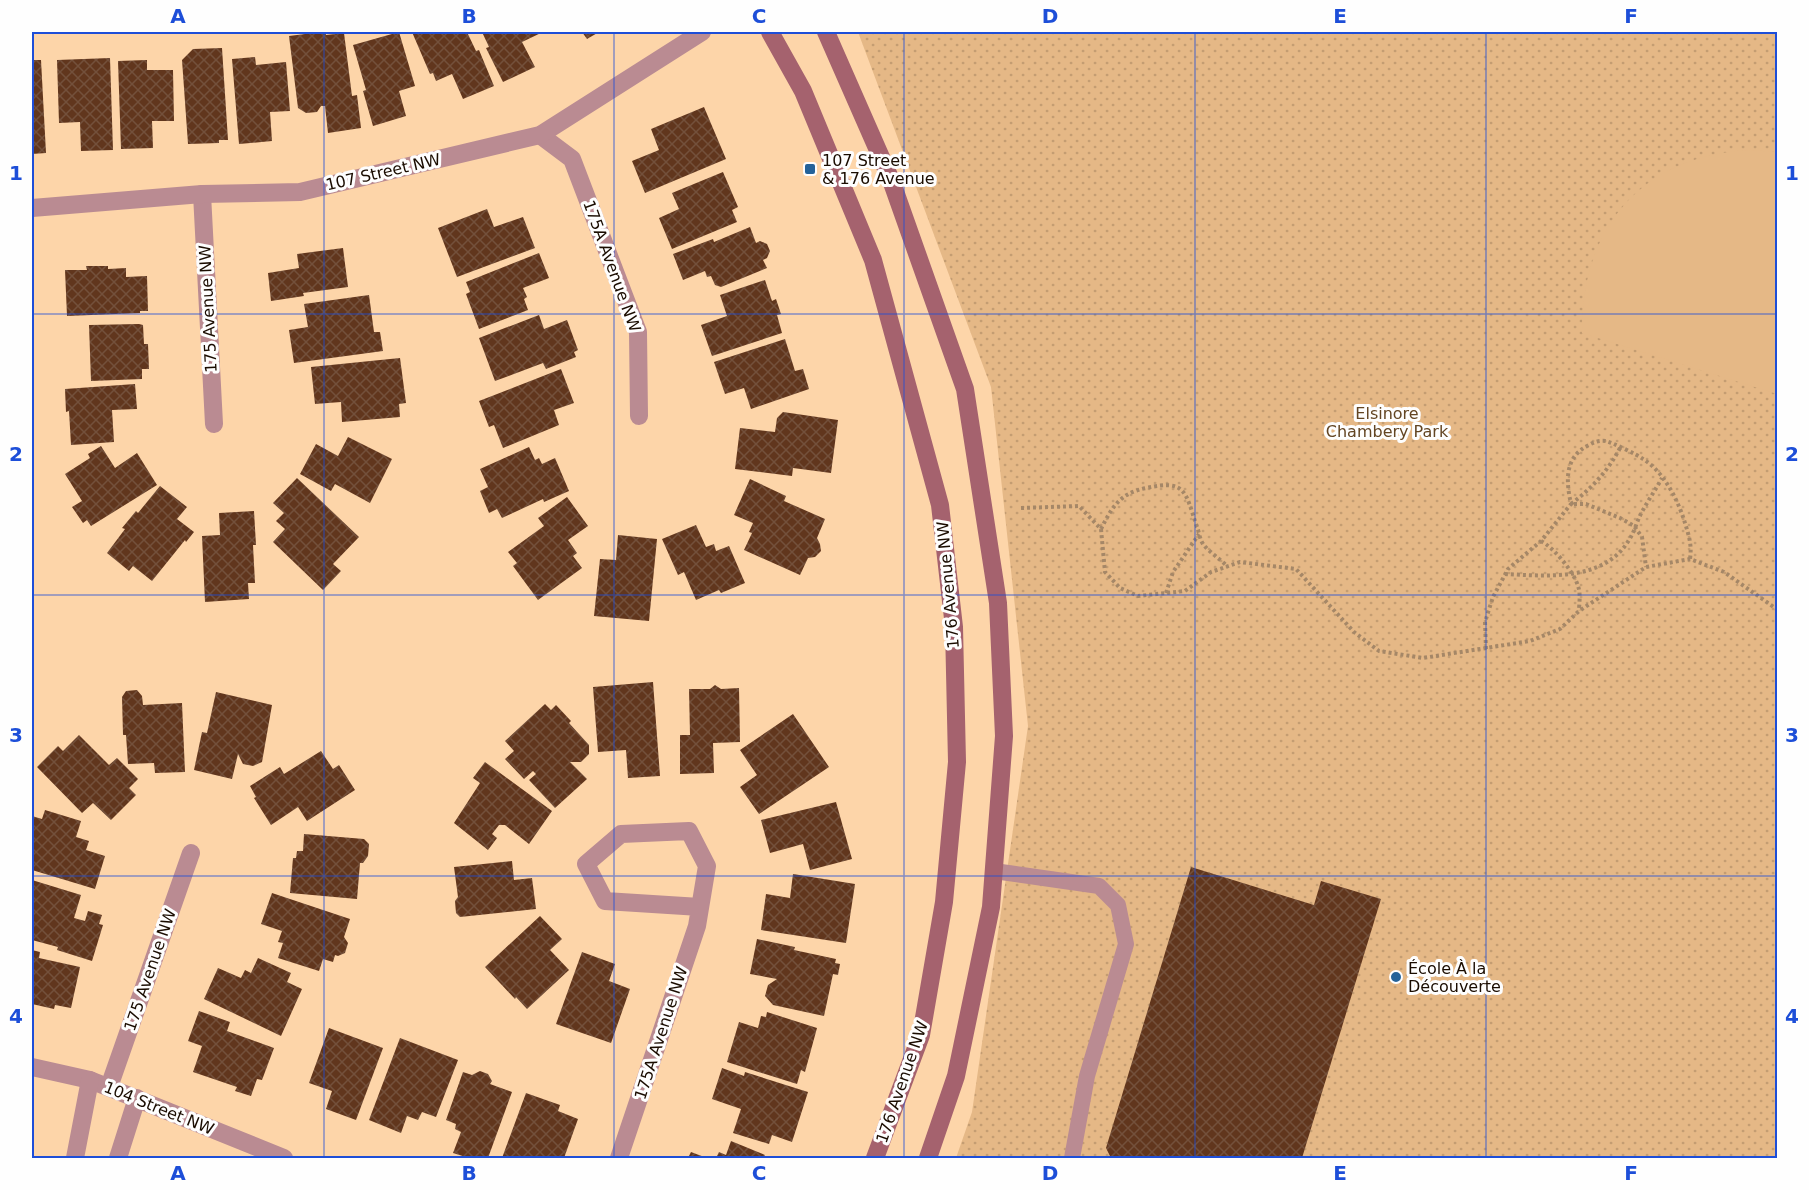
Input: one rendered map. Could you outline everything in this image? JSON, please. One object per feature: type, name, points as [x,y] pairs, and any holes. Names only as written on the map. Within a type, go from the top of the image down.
[{"type":"street","name":"107 Street NW","points":[[32,208],[202,194],[300,192],[540,135],[702,32]]},
{"type":"street","name":"176 Avenue NW","points":[[771,32],[803,91],[873,260],[940,505],[954,627],[957,762],[944,902],[921,1035],[875,1158]]},
{"type":"street","points":[[826,32],[891,180],[965,389],[998,603],[1004,736],[991,908],[956,1076],[928,1158]]},
{"type":"street","name":"175A Avenue NW","points":[[540,135],[572,159],[638,332],[639,416]]},
{"type":"street","name":"175 Avenue NW","points":[[202,194],[214,424]]},
{"type":"street","name":"175A Avenue NW","points":[[619,1158],[697,926],[707,866],[689,831],[621,834],[586,864],[605,900],[700,907]]},
{"type":"street","name":"175 Avenue NW","points":[[109,1088],[190,853]]},
{"type":"street","name":"104 Street NW","points":[[32,1066],[90,1080],[284,1158]]},
{"type":"street","points":[[75,1158],[90,1080]]},
{"type":"street","points":[[118,1158],[137,1098]]},
{"type":"lane","points":[[994,871],[1099,886],[1118,905],[1126,944],[1087,1076],[1072,1158]]},
{"type":"path","points":[[1571,504],[1567,486],[1568,471],[1578,450],[1594,441],[1608,441],[1644,459],[1669,487],[1681,510],[1692,546],[1690,559]]},
{"type":"path","points":[[1486,649],[1485,622],[1493,597],[1508,569],[1541,541],[1571,504],[1585,494],[1611,464],[1620,448]]},
{"type":"path","points":[[1505,574],[1564,576],[1600,566],[1619,553],[1630,539],[1634,526],[1662,478]]},
{"type":"path","points":[[1227,566],[1203,544],[1186,496],[1177,487],[1169,484],[1129,492],[1109,512],[1101,529],[1106,572],[1120,588],[1138,596],[1185,591],[1211,572],[1240,562],[1296,569],[1354,632],[1379,651],[1423,658],[1530,641],[1560,629],[1579,611],[1646,567],[1690,559],[1724,572],[1778,610]]},
{"type":"path","points":[[1571,504],[1586,504],[1634,526],[1642,537],[1646,567]]},
{"type":"path","points":[[1020,508],[1079,506],[1101,529]]},
{"type":"path","points":[[1166,593],[1173,572],[1199,534]]},
{"type":"path","points":[[1541,541],[1550,546],[1572,573],[1579,588],[1579,611]]},
{"type":"green space","name":"Elsinore Chambery Park","points":[[858,32],[1777,32],[1777,1158],[956,1158],[972,1112],[1028,726],[991,387]]},
{"type":"green space","points":[[1749,150],[1777,152],[1777,394],[1582,333],[1585,295],[1593,261],[1606,230],[1625,204],[1649,183],[1678,166],[1711,155]]},
{"type":"building","points":[[326,32],[326,35],[344,33],[352,96],[357,95],[361,128],[328,133],[325,106],[321,106],[317,112],[306,113],[298,108],[289,36]]},
{"type":"building","points":[[399,32],[415,86],[399,91],[406,116],[373,126],[363,91],[366,90],[353,45]]},
{"type":"building","points":[[412,32],[467,32],[476,51],[479,50],[494,86],[463,99],[452,74],[436,81],[433,73],[430,74]]},
{"type":"building","points":[[482,32],[543,32],[522,42],[535,67],[503,82],[486,48],[489,47]]},
{"type":"building","points":[[582,32],[599,32],[587,39]]},
{"type":"building","points":[[222,48],[228,140],[219,140],[219,143],[188,144],[182,60],[193,49]]},
{"type":"building","points":[[255,57],[256,65],[286,62],[290,111],[270,112],[272,141],[239,144],[232,59]]},
{"type":"building","points":[[110,58],[113,150],[81,151],[80,122],[59,123],[57,60]]},
{"type":"building","points":[[32,60],[41,60],[46,153],[32,154]]},
{"type":"building","points":[[147,60],[147,70],[173,70],[174,121],[152,121],[153,148],[121,149],[118,61]]},
{"type":"building","points":[[704,107],[726,159],[645,193],[632,161],[659,150],[651,129]]},
{"type":"building","points":[[723,172],[738,207],[732,210],[737,222],[672,249],[659,218],[679,209],[672,193]]},
{"type":"building","points":[[487,209],[494,227],[523,217],[535,248],[457,277],[438,228]]},
{"type":"building","points":[[750,227],[756,243],[760,241],[767,244],[770,251],[767,258],[763,260],[767,268],[721,287],[715,285],[711,276],[707,277],[705,271],[683,280],[673,254],[713,239],[714,242]]},
{"type":"building","points":[[343,248],[348,287],[303,293],[304,296],[271,301],[268,273],[299,268],[297,254]]},
{"type":"building","points":[[539,253],[549,278],[523,288],[527,297],[524,299],[528,310],[479,329],[466,294],[470,292],[466,282]]},
{"type":"building","points":[[86,266],[108,266],[108,269],[126,268],[126,277],[147,276],[148,311],[67,316],[65,270],[87,270]]},
{"type":"building","points":[[765,280],[772,301],[776,299],[781,314],[777,315],[782,333],[712,356],[701,325],[727,316],[720,295]]},
{"type":"building","points":[[369,295],[374,332],[380,332],[383,351],[294,363],[289,330],[308,327],[304,304]]},
{"type":"building","points":[[539,315],[544,329],[567,320],[578,350],[574,352],[576,357],[546,369],[543,363],[495,381],[479,338]]},
{"type":"building","points":[[89,325],[143,325],[144,344],[148,344],[149,369],[142,369],[142,379],[91,381]]},
{"type":"building","points":[[785,339],[795,371],[803,369],[809,389],[751,409],[744,388],[725,394],[714,362]]},
{"type":"building","points":[[400,358],[406,403],[399,404],[400,417],[342,422],[341,402],[315,404],[311,367]]},
{"type":"building","points":[[561,369],[574,403],[554,410],[559,425],[503,448],[494,425],[489,427],[479,401]]},
{"type":"building","points":[[135,384],[137,409],[112,410],[114,442],[71,445],[65,389]]},
{"type":"building","points":[[783,412],[838,420],[831,473],[793,468],[792,476],[735,469],[740,428],[775,432],[777,418]]},
{"type":"building","points":[[348,437],[392,459],[370,503],[335,484],[331,491],[300,474],[316,444],[338,456]]},
{"type":"building","points":[[101,446],[115,468],[137,453],[157,485],[91,526],[87,520],[83,523],[72,507],[82,501],[65,474],[90,458],[88,454]]},
{"type":"building","points":[[529,447],[535,460],[539,458],[542,464],[555,458],[569,491],[544,502],[543,499],[502,518],[497,509],[489,513],[480,491],[488,487],[480,469]]},
{"type":"building","points":[[297,478],[359,537],[333,564],[341,571],[323,590],[273,542],[285,529],[276,521],[284,513],[273,503]]},
{"type":"building","points":[[750,479],[786,496],[784,501],[825,519],[817,538],[821,551],[815,557],[808,558],[800,575],[744,550],[752,533],[749,532],[753,523],[734,515]]},
{"type":"building","points":[[160,486],[187,507],[177,519],[194,532],[152,581],[133,566],[129,571],[107,553],[125,529],[122,528],[136,511],[138,513]]},
{"type":"building","points":[[567,497],[588,526],[568,540],[577,553],[573,556],[582,568],[538,600],[513,566],[517,563],[508,552],[544,526],[538,518]]},
{"type":"building","points":[[254,511],[255,583],[248,583],[249,599],[205,602],[202,536],[220,535],[219,513]]},
{"type":"building","points":[[696,525],[706,547],[714,544],[716,551],[729,546],[745,583],[721,593],[719,590],[696,600],[684,572],[678,575],[662,539]]},
{"type":"building","points":[[618,535],[657,539],[649,621],[594,616],[600,559],[616,560]]},
{"type":"building","points":[[653,682],[660,776],[628,778],[626,750],[598,752],[593,687]]},
{"type":"building","points":[[715,685],[721,689],[739,688],[740,742],[713,743],[714,773],[680,774],[680,735],[690,735],[689,689],[710,689]]},
{"type":"building","points":[[137,690],[142,696],[143,705],[182,703],[185,772],[155,773],[154,763],[128,764],[126,735],[123,735],[122,697],[126,691]]},
{"type":"building","points":[[216,692],[272,705],[262,762],[253,766],[243,764],[238,754],[232,779],[194,770],[202,732],[207,733]]},
{"type":"building","points":[[545,704],[551,710],[556,705],[589,745],[589,754],[581,762],[570,762],[587,779],[555,808],[529,780],[536,774],[533,771],[524,779],[505,759],[514,751],[505,741]]},
{"type":"building","points":[[793,714],[829,767],[759,814],[740,787],[757,775],[740,750]]},
{"type":"building","points":[[79,735],[109,765],[117,758],[138,779],[129,788],[136,795],[111,820],[93,803],[82,813],[37,767],[58,746],[63,751]]},
{"type":"building","points":[[321,751],[333,769],[339,765],[355,790],[307,821],[298,807],[271,825],[254,798],[256,797],[250,786],[280,767],[284,774]]},
{"type":"building","points":[[485,762],[552,811],[529,844],[505,825],[499,825],[492,834],[497,838],[488,850],[454,823],[480,783],[473,778]]},
{"type":"building","points":[[836,802],[852,859],[810,870],[803,844],[770,853],[761,820]]},
{"type":"building","points":[[45,810],[81,821],[76,837],[89,841],[86,850],[105,856],[95,889],[32,870],[32,816],[42,819]]},
{"type":"building","points":[[304,834],[364,839],[369,844],[368,856],[363,863],[360,863],[357,899],[290,893],[293,858],[296,858],[297,851],[303,851]]},
{"type":"building","points":[[512,861],[514,880],[532,878],[536,909],[460,917],[456,913],[455,901],[458,897],[454,867]]},
{"type":"building","name":"École À la Découverte","points":[[1191,867],[1314,905],[1321,881],[1381,899],[1302,1158],[1111,1158],[1106,1148]]},
{"type":"building","points":[[793,874],[855,884],[846,943],[761,930],[766,894],[790,898]]},
{"type":"building","points":[[32,880],[81,895],[74,918],[85,921],[88,911],[102,915],[99,924],[103,925],[92,961],[57,950],[58,947],[32,940]]},
{"type":"building","points":[[272,893],[350,919],[344,937],[348,943],[345,953],[335,955],[333,962],[323,959],[319,971],[278,958],[283,943],[278,942],[282,931],[261,924]]},
{"type":"building","points":[[540,916],[562,939],[550,950],[569,970],[527,1009],[485,967]]},
{"type":"building","points":[[757,939],[836,959],[835,963],[840,964],[838,975],[833,974],[824,1016],[773,1005],[765,996],[768,985],[777,979],[750,974]]},
{"type":"building","points":[[32,950],[40,952],[39,958],[80,967],[71,1008],[55,1005],[54,1009],[32,1004]]},
{"type":"building","points":[[582,952],[615,964],[609,981],[630,989],[611,1043],[556,1024]]},
{"type":"building","points":[[258,958],[291,973],[287,982],[302,989],[281,1036],[204,999],[218,968],[241,978],[245,970],[251,973]]},
{"type":"building","points":[[199,1011],[230,1022],[227,1031],[274,1048],[262,1080],[257,1079],[251,1096],[235,1091],[237,1087],[193,1072],[202,1046],[188,1041]]},
{"type":"building","points":[[767,1012],[817,1028],[805,1072],[801,1070],[797,1084],[727,1062],[739,1022],[758,1028],[761,1016],[766,1017]]},
{"type":"building","points":[[329,1028],[383,1048],[356,1120],[326,1109],[332,1091],[309,1083]]},
{"type":"building","points":[[400,1038],[458,1060],[436,1117],[422,1112],[418,1120],[407,1116],[401,1133],[369,1120]]},
{"type":"building","points":[[722,1068],[744,1076],[745,1072],[808,1092],[792,1142],[772,1135],[769,1144],[733,1133],[741,1109],[712,1099]]},
{"type":"building","points":[[480,1071],[488,1074],[492,1081],[490,1084],[512,1092],[488,1158],[469,1158],[453,1153],[461,1132],[455,1129],[456,1124],[446,1120],[463,1072],[472,1075]]},
{"type":"building","points":[[526,1093],[560,1105],[558,1111],[578,1119],[564,1158],[502,1158]]},
{"type":"building","points":[[731,1141],[765,1155],[763,1158],[716,1158],[719,1152],[726,1155]]},
{"type":"building","points":[[691,1152],[707,1158],[688,1158]]},
{"type":"place","name":"107 Street & 176 Avenue","points":[[810,169]]},
{"type":"place","name":"École À la Découverte","points":[[1396,977]]}]
